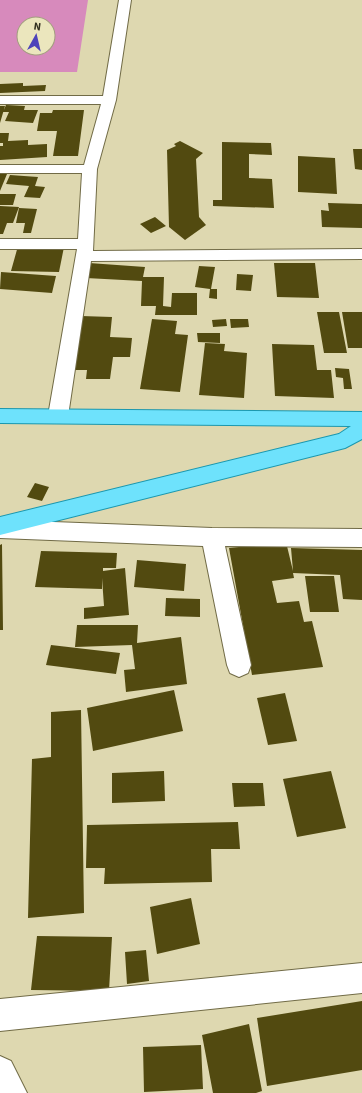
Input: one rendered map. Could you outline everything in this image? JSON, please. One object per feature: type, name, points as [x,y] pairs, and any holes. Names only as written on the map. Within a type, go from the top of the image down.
[{"type":"main road","points":[[0,416],[362,418]]},
{"type":"main road","points":[[0,528],[345,440],[362,430]]},
{"type":"street","points":[[58,416],[84,250],[90,169],[109,100],[125,0]]},
{"type":"street","points":[[0,100],[109,100]]},
{"type":"street","points":[[0,169],[90,169]]},
{"type":"street","points":[[0,244],[84,250],[362,254]]},
{"type":"street","points":[[0,528],[212,538],[362,538]]},
{"type":"street","points":[[212,538],[239,665]]},
{"type":"street","points":[[0,1015],[362,978]]},
{"type":"street","points":[[0,1072],[11,1093]]},
{"type":"shaded area","points":[[0,0],[88,0],[77,72],[0,72]]},
{"type":"building","points":[[23,83],[23,86],[46,85],[45,91],[0,93],[0,84]]},
{"type":"building","points":[[6,105],[25,106],[24,110],[38,110],[33,123],[5,121],[9,112],[3,112]]},
{"type":"building","points":[[0,106],[5,106],[0,123]]},
{"type":"building","points":[[53,110],[84,110],[78,156],[53,156],[57,131],[37,131],[40,113],[52,113]]},
{"type":"building","points":[[0,133],[9,133],[8,141],[28,140],[28,145],[47,144],[47,157],[0,160],[0,146],[3,146],[3,143],[0,143]]},
{"type":"building","points":[[180,141],[203,153],[196,159],[199,217],[206,225],[185,240],[169,227],[167,150],[176,146],[174,144]]},
{"type":"building","points":[[222,142],[271,143],[272,155],[249,154],[249,178],[272,179],[274,208],[213,206],[213,200],[222,200]]},
{"type":"building","points":[[353,149],[362,149],[362,170],[355,169]]},
{"type":"building","points":[[298,156],[335,158],[337,194],[298,192]]},
{"type":"building","points":[[0,174],[7,174],[0,191]]},
{"type":"building","points":[[10,175],[38,177],[35,186],[45,187],[40,198],[24,197],[29,186],[6,184]]},
{"type":"building","points":[[0,194],[16,194],[13,205],[0,205]]},
{"type":"building","points":[[328,203],[362,204],[362,228],[322,227],[321,210],[329,211]]},
{"type":"building","points":[[0,206],[19,207],[13,223],[7,223],[3,234],[0,234]]},
{"type":"building","points":[[19,208],[37,209],[31,233],[23,233],[25,223],[16,223]]},
{"type":"building","points":[[155,217],[166,226],[151,233],[140,224]]},
{"type":"building","points":[[18,246],[64,247],[59,272],[11,271]]},
{"type":"building","points":[[89,263],[145,267],[143,277],[164,277],[163,306],[171,307],[172,293],[197,293],[197,315],[155,315],[156,306],[141,306],[142,281],[86,278]]},
{"type":"building","points":[[274,263],[315,263],[319,298],[277,297]]},
{"type":"building","points":[[199,266],[215,267],[211,289],[217,289],[217,299],[209,298],[210,289],[195,287]]},
{"type":"building","points":[[1,272],[56,276],[52,293],[0,289]]},
{"type":"building","points":[[237,274],[253,275],[251,291],[236,290]]},
{"type":"building","points":[[317,312],[339,312],[347,353],[324,353]]},
{"type":"building","points":[[342,312],[362,312],[362,348],[348,348]]},
{"type":"building","points":[[81,316],[112,317],[110,337],[132,338],[130,357],[113,357],[110,379],[86,379],[87,370],[71,370]]},
{"type":"building","points":[[152,319],[177,321],[175,334],[188,335],[180,392],[140,389]]},
{"type":"building","points":[[226,319],[227,326],[213,327],[212,320]]},
{"type":"building","points":[[230,319],[248,319],[249,327],[231,328]]},
{"type":"building","points":[[197,333],[220,333],[220,343],[198,342]]},
{"type":"building","points":[[205,343],[225,344],[224,351],[247,353],[244,398],[199,395]]},
{"type":"building","points":[[272,344],[314,345],[317,370],[331,370],[334,398],[275,396]]},
{"type":"building","points":[[335,368],[349,369],[352,389],[344,389],[343,378],[336,377]]},
{"type":"building","points":[[35,483],[49,487],[42,501],[27,497]]},
{"type":"building","points":[[286,542],[293,571],[291,548],[362,550],[362,600],[343,599],[340,575],[293,573],[294,578],[272,581],[277,603],[299,601],[304,622],[312,621],[323,667],[252,675],[229,548]]},
{"type":"building","points":[[2,544],[3,630],[0,630],[0,545]]},
{"type":"building","points":[[41,551],[117,553],[116,568],[103,568],[103,571],[125,568],[129,615],[84,619],[84,608],[104,606],[102,578],[102,589],[35,587]]},
{"type":"building","points":[[137,560],[186,564],[184,591],[134,587]]},
{"type":"building","points":[[305,576],[334,576],[339,612],[310,612]]},
{"type":"building","points":[[166,598],[200,599],[200,617],[165,616]]},
{"type":"building","points":[[77,625],[138,625],[137,643],[181,637],[187,684],[126,692],[124,670],[135,669],[132,645],[75,647]]},
{"type":"building","points":[[51,645],[120,653],[116,674],[46,665]]},
{"type":"building","points":[[174,690],[183,731],[93,751],[87,708]]},
{"type":"building","points":[[285,693],[297,741],[268,745],[257,698]]},
{"type":"building","points":[[81,710],[84,913],[28,918],[32,759],[51,757],[51,712]]},
{"type":"building","points":[[164,771],[165,801],[112,803],[112,773]]},
{"type":"building","points":[[331,771],[346,828],[297,837],[283,779]]},
{"type":"building","points":[[232,783],[263,783],[265,806],[234,807]]},
{"type":"building","points":[[238,822],[240,849],[211,849],[212,882],[104,884],[105,868],[86,868],[87,825]]},
{"type":"building","points":[[191,898],[200,944],[157,954],[150,907]]},
{"type":"building","points":[[37,936],[112,937],[109,991],[31,990]]},
{"type":"building","points":[[146,950],[149,981],[127,984],[125,952]]},
{"type":"building","points":[[362,1001],[362,1070],[267,1086],[257,1018]]},
{"type":"building","points":[[249,1024],[262,1091],[256,1093],[213,1093],[202,1035]]},
{"type":"building","points":[[201,1045],[203,1089],[144,1092],[143,1047]]}]
